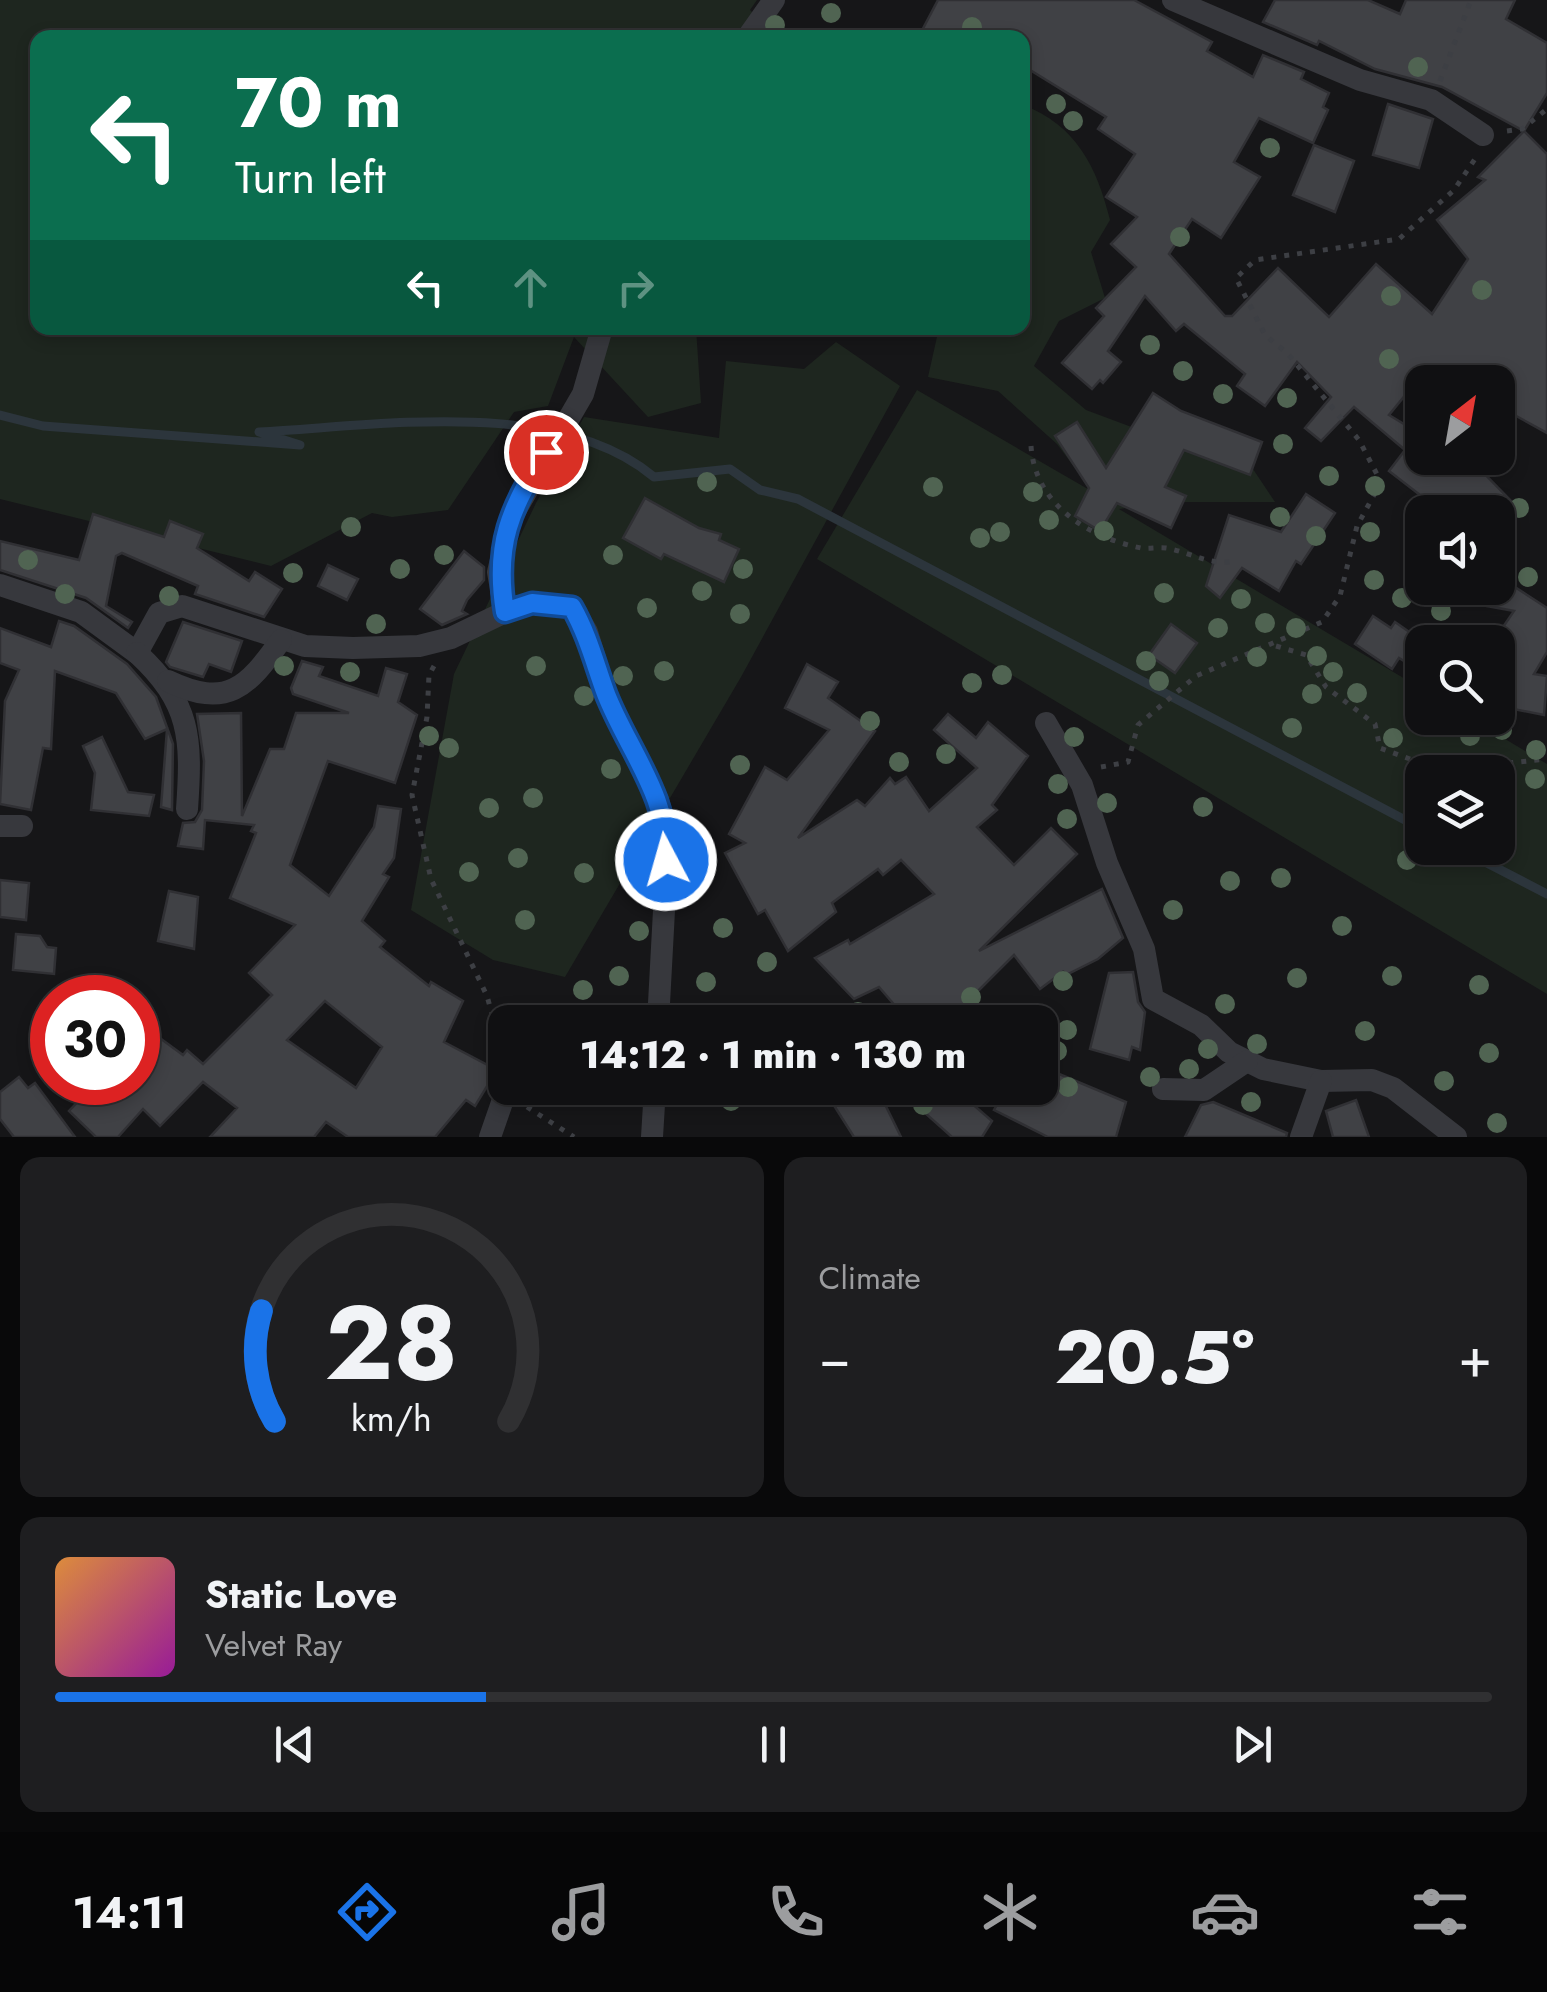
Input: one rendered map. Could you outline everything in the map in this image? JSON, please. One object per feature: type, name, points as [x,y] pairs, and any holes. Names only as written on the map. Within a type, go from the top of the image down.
[{"type":"street","points":[[753,30],[774,0]]},
{"type":"street","points":[[1173,0],[1360,80],[1431,100],[1483,135]]},
{"type":"street","points":[[505,612],[498,572],[511,518],[583,394],[600,335]]},
{"type":"street","points":[[0,585],[81,612],[137,652],[168,681],[186,718],[187,810]]},
{"type":"street","points":[[137,652],[159,613],[182,606],[305,646],[352,648],[418,646],[451,638],[532,603],[572,607],[587,632],[606,695],[658,800],[668,836],[659,1005]]},
{"type":"street","points":[[168,681],[209,695],[226,693],[246,684],[281,640]]},
{"type":"street","points":[[1046,723],[1073,772],[1141,939],[1150,996],[1171,1012],[1201,1024],[1210,1038],[1247,1061],[1322,1081],[1382,1083],[1410,1099],[1456,1137]]},
{"type":"street","points":[[1162,1089],[1204,1090],[1247,1061]]},
{"type":"street","points":[[1301,1137],[1322,1081]]},
{"type":"street","points":[[490,1137],[506,1105]]},
{"type":"street","points":[[652,1137],[654,1105]]},
{"type":"path","points":[[1431,100],[1471,0]]},
{"type":"path","points":[[1073,772],[1128,762],[1138,725],[1196,676],[1322,622],[1340,596],[1356,526],[1382,482],[1360,440],[1288,354],[1265,335],[1236,278],[1256,260],[1399,238],[1454,190],[1475,164],[1483,135],[1522,129],[1547,109]]},
{"type":"path","points":[[1031,446],[1033,467],[1042,486],[1058,510],[1080,524],[1145,549],[1168,548],[1196,558],[1231,562]]},
{"type":"path","points":[[451,638],[429,675],[427,717],[412,795],[431,879],[490,1005]]},
{"type":"path","points":[[1273,646],[1306,654],[1326,687],[1375,724],[1380,748],[1410,759],[1458,766],[1547,759]]},
{"type":"path","points":[[528,1105],[574,1137]]},
{"type":"shaded area","points":[[0,0],[757,0],[750,10],[770,30],[30,30],[30,335],[696,335],[701,403],[648,417],[574,337],[548,406],[514,412],[448,510],[392,517],[372,513],[271,566],[0,499]]},
{"type":"shaded area","points":[[1030,108],[1057,124],[1082,150],[1110,220],[1091,252],[1105,298],[1059,321],[1034,366],[1086,410],[1161,438],[1247,460],[1275,502],[1169,502],[1119,509],[1405,679],[1405,735],[1498,735],[1547,764],[1547,994],[817,559],[917,390],[1093,492],[1057,444],[998,391],[928,377],[937,335],[1030,335]]},
{"type":"shaded area","points":[[836,342],[900,386],[741,677],[565,977],[493,960],[411,910],[454,674],[536,503],[584,417],[719,438],[726,361],[804,369]]},
{"type":"building","points":[[938,0],[1134,0],[1212,42],[1207,51],[1253,77],[1263,55],[1304,72],[1301,79],[1329,93],[1323,107],[1328,110],[1313,143],[1259,118],[1234,162],[1260,177],[1221,238],[1192,219],[1169,254],[1225,316],[1232,316],[1278,268],[1329,317],[1376,264],[1432,314],[1468,259],[1437,220],[1485,180],[1478,177],[1524,131],[1547,154],[1547,433],[1515,415],[1515,365],[1405,365],[1405,395],[1389,415],[1405,425],[1405,450],[1354,407],[1321,441],[1305,428],[1331,397],[1297,362],[1265,406],[1237,386],[1245,374],[1184,324],[1176,331],[1145,296],[1108,351],[1121,362],[1103,383],[1100,380],[1092,389],[1062,363],[1104,316],[1096,308],[1136,267],[1111,244],[1137,217],[1106,197],[1135,154],[1098,129],[1106,117],[1030,70],[1030,30],[922,30]]},
{"type":"building","points":[[1275,0],[1368,0],[1400,14],[1406,0],[1515,0],[1506,19],[1547,43],[1547,93],[1524,131],[1442,87],[1375,69],[1319,41],[1317,45],[1263,22]]},
{"type":"building","points":[[1388,104],[1433,119],[1419,168],[1373,155]]},
{"type":"building","points":[[1314,145],[1354,161],[1335,212],[1293,195]]},
{"type":"building","points":[[1153,393],[1181,411],[1262,442],[1250,475],[1184,450],[1165,487],[1186,496],[1171,528],[1117,503],[1100,531],[1075,516],[1089,488],[1055,436],[1077,422],[1106,468]]},
{"type":"building","points":[[1405,450],[1405,475],[1486,475],[1505,495],[1420,495],[1389,471]]},
{"type":"building","points":[[1306,494],[1335,513],[1301,564],[1296,561],[1279,591],[1242,568],[1220,598],[1206,586],[1229,515],[1281,532]]},
{"type":"building","points":[[645,498],[699,528],[721,534],[719,540],[739,549],[724,582],[664,554],[661,559],[623,538]]},
{"type":"building","points":[[93,514],[164,537],[170,521],[203,534],[197,548],[249,581],[255,572],[282,589],[264,617],[195,594],[198,586],[122,553],[116,556],[106,606],[132,622],[128,628],[86,598],[0,570],[0,541],[79,560]]},
{"type":"building","points":[[464,551],[484,567],[484,580],[467,600],[462,611],[467,614],[442,625],[420,609]]},
{"type":"building","points":[[328,565],[358,579],[347,600],[318,586]]},
{"type":"building","points":[[1515,587],[1547,608],[1547,652],[1534,674],[1547,676],[1544,715],[1515,709],[1515,625],[1504,625],[1514,611],[1481,605],[1515,605]]},
{"type":"building","points":[[1373,616],[1391,628],[1395,622],[1405,629],[1405,659],[1399,658],[1392,669],[1355,644]]},
{"type":"building","points":[[59,621],[74,626],[127,664],[156,697],[173,744],[172,810],[161,807],[167,729],[145,739],[116,693],[55,671],[51,749],[43,748],[31,810],[0,804],[5,701],[19,670],[0,663],[0,628],[51,647]]},
{"type":"building","points":[[183,622],[242,641],[231,672],[209,664],[203,677],[170,667],[166,662]]},
{"type":"building","points":[[1171,624],[1197,643],[1175,673],[1149,655]]},
{"type":"building","points":[[302,661],[323,667],[319,676],[378,696],[386,668],[407,674],[398,702],[417,715],[395,783],[328,761],[290,865],[329,896],[374,827],[378,806],[401,809],[394,858],[383,874],[389,877],[362,921],[385,941],[380,947],[429,986],[431,982],[463,1001],[444,1042],[488,1065],[488,1085],[475,1106],[466,1100],[435,1137],[348,1137],[326,1122],[314,1137],[210,1137],[237,1108],[203,1082],[160,1126],[143,1109],[118,1137],[96,1137],[69,1111],[75,1105],[160,1105],[160,1038],[183,1055],[187,1050],[203,1064],[272,995],[249,973],[295,925],[230,898],[256,833],[251,831],[254,825],[205,820],[203,849],[178,846],[183,823],[195,822],[202,810],[204,761],[197,714],[241,713],[242,816],[270,749],[284,749],[296,713],[349,713],[293,694],[291,688]],"holes":[[[325,1001],[382,1047],[356,1088],[287,1040]]]},
{"type":"building","points":[[807,664],[838,682],[828,698],[875,731],[798,838],[857,800],[865,806],[890,778],[895,784],[906,777],[929,811],[977,768],[934,730],[948,714],[976,738],[988,722],[1028,756],[992,805],[997,810],[977,827],[1014,865],[1051,828],[1077,854],[979,951],[1102,889],[1123,938],[1098,959],[1060,978],[1064,971],[1040,989],[1014,955],[964,1005],[894,1005],[879,987],[854,999],[815,958],[848,940],[850,944],[934,894],[901,860],[883,875],[878,869],[832,903],[836,912],[788,951],[765,910],[758,914],[725,853],[745,843],[729,834],[765,767],[787,780],[829,730],[785,708]]},
{"type":"building","points":[[102,737],[128,792],[154,795],[149,816],[91,810],[95,773],[83,746]]},
{"type":"building","points":[[0,880],[29,883],[26,920],[0,917]]},
{"type":"building","points":[[169,891],[198,897],[194,949],[158,941]]},
{"type":"building","points":[[16,934],[40,936],[47,947],[56,948],[54,974],[13,970]]},
{"type":"building","points":[[1133,972],[1138,1002],[1145,1012],[1140,1050],[1132,1047],[1129,1060],[1090,1049],[1109,973]]},
{"type":"building","points":[[1058,1074],[1126,1102],[1116,1137],[1048,1137],[994,1110],[997,1105],[1058,1105]]},
{"type":"building","points":[[19,1077],[30,1087],[30,1105],[51,1105],[75,1137],[14,1137],[0,1119],[0,1092]]},
{"type":"building","points":[[1356,1100],[1369,1137],[1333,1137],[1326,1111]]},
{"type":"building","points":[[1213,1102],[1287,1133],[1286,1137],[1185,1137],[1201,1105]]},
{"type":"building","points":[[885,1105],[901,1137],[854,1137],[835,1107]]},
{"type":"building","points":[[932,1105],[974,1105],[992,1121],[982,1137],[952,1137],[925,1113]]},
{"type":"waterway","points":[[0,415],[43,426],[300,445],[259,432],[465,422],[569,435],[614,452],[654,477],[730,469],[760,490],[798,499],[1405,820]]},
{"type":"waterway","points":[[1491,865],[1547,894]]},
{"type":"route","points":[[546,452],[511,518],[501,548],[498,572],[505,612],[532,603],[553,602],[572,607],[587,632],[606,695],[658,800],[668,836],[666,860]]}]
